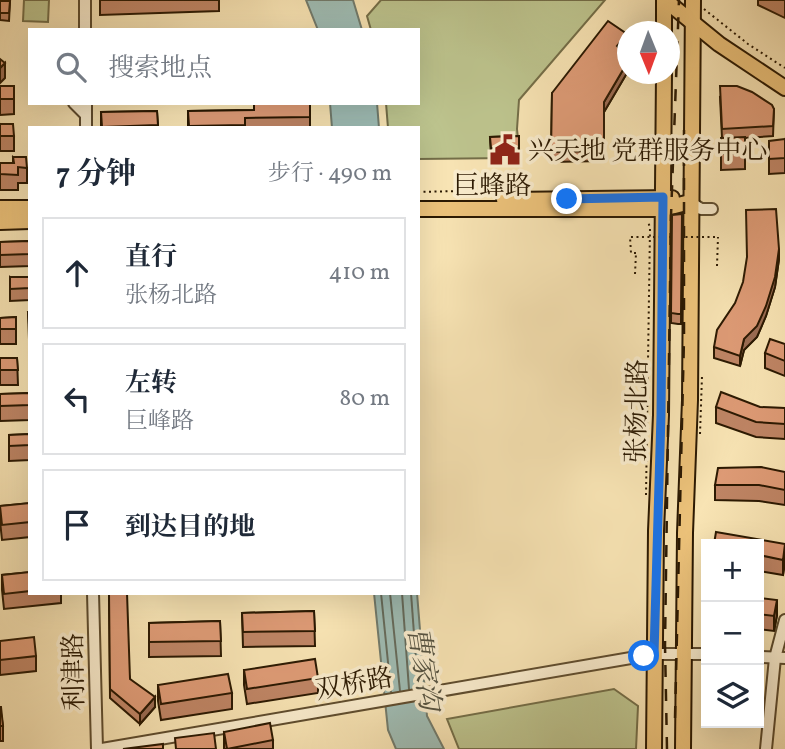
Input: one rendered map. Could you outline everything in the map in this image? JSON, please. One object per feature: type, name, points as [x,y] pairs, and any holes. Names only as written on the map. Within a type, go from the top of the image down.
[{"type":"main road","points":[[664,21],[665,0],[693,8],[738,58],[785,88]]},
{"type":"main road","points":[[679,0],[693,8],[743,50],[785,78]]},
{"type":"main road","name":"张杨北路","points":[[683,749],[690,400],[693,8]]},
{"type":"main road","name":"张杨北路","points":[[654,749],[664,84]]},
{"type":"main road","points":[[420,201],[690,202]]},
{"type":"main road","name":"巨蜂路","points":[[420,209],[663,203]]},
{"type":"main road","points":[[0,208],[28,208]]},
{"type":"main road","points":[[0,222],[28,221]]},
{"type":"street","points":[[85,0],[85,28]]},
{"type":"street","points":[[76,28],[85,18]]},
{"type":"street","points":[[690,202],[701,209],[712,209]]},
{"type":"street","name":"利津路","points":[[93,595],[100,749]]},
{"type":"street","points":[[766,749],[785,620]]},
{"type":"street","name":"双桥路","points":[[100,749],[654,654],[701,654]]},
{"type":"path","points":[[693,8],[785,68]]},
{"type":"path","points":[[645,217],[650,228],[646,501]]},
{"type":"path","points":[[635,274],[636,253],[631,253],[630,237],[718,237],[717,266]]},
{"type":"green space","points":[[24,0],[49,0],[48,22],[23,21]]},
{"type":"green space","points":[[381,0],[605,0],[519,100],[517,129],[520,158],[420,159],[420,126],[388,126],[386,105],[420,105],[420,28],[370,28],[367,16]]},
{"type":"green space","points":[[614,689],[638,706],[636,749],[459,749],[447,719]]},
{"type":"water","points":[[306,0],[353,0],[361,28],[317,28]]},
{"type":"water","points":[[330,105],[377,105],[379,126],[332,126]]},
{"type":"water","name":"曹家沟","points":[[374,595],[417,595],[427,716],[444,749],[396,749],[388,730]]},
{"type":"building","points":[[0,1],[10,1],[9,13],[0,13]]},
{"type":"building","points":[[608,21],[617,27],[617,80],[604,102],[604,151],[551,152],[552,93]]},
{"type":"building","points":[[0,86],[14,86],[14,99],[0,99]]},
{"type":"building","points":[[720,86],[737,86],[772,105],[773,126],[722,129]]},
{"type":"building","points":[[254,105],[310,105],[310,117],[245,118],[245,125],[189,126],[188,111],[254,110]]},
{"type":"building","points":[[157,111],[158,125],[102,126],[101,112]]},
{"type":"building","points":[[0,124],[13,124],[14,136],[0,136]]},
{"type":"building","points":[[519,136],[519,148],[491,148],[490,137]]},
{"type":"building","points":[[745,137],[745,154],[721,154],[721,138]]},
{"type":"building","points":[[785,139],[785,158],[769,159],[769,141]]},
{"type":"building","points":[[13,157],[26,157],[27,168],[18,167],[18,175],[0,174],[0,163],[14,163]]},
{"type":"building","points":[[776,209],[779,249],[775,277],[766,306],[757,326],[744,339],[740,356],[714,347],[717,330],[735,303],[743,282],[747,257],[746,210]]},
{"type":"building","points":[[682,214],[681,314],[678,314],[671,313],[672,215]]},
{"type":"building","points":[[28,241],[28,254],[0,255],[0,242]]},
{"type":"building","points":[[10,277],[28,277],[28,288],[10,289]]},
{"type":"building","points":[[16,317],[16,329],[0,329],[0,318]]},
{"type":"building","points":[[770,339],[785,344],[785,361],[765,353]]},
{"type":"building","points":[[0,358],[17,358],[18,370],[0,370]]},
{"type":"building","points":[[721,392],[760,407],[785,408],[785,424],[756,422],[716,407]]},
{"type":"building","points":[[28,393],[28,405],[0,406],[0,394]]},
{"type":"building","points":[[28,434],[28,445],[9,446],[9,435]]},
{"type":"building","points":[[761,467],[785,472],[785,490],[759,485],[715,485],[718,468]]},
{"type":"building","points":[[28,503],[28,522],[2,525],[0,506]]},
{"type":"building","points":[[716,532],[756,539],[715,539]]},
{"type":"building","points":[[764,540],[785,544],[783,560],[764,556]]},
{"type":"building","points":[[28,572],[28,591],[4,594],[2,575]]},
{"type":"building","points":[[109,595],[127,595],[130,679],[155,697],[140,714],[110,689]]},
{"type":"building","points":[[764,599],[777,600],[774,616],[764,615]]},
{"type":"building","points":[[314,611],[315,631],[243,632],[242,613]]},
{"type":"building","points":[[220,621],[221,641],[149,642],[149,623]]},
{"type":"building","points":[[34,637],[36,656],[0,660],[0,641]]},
{"type":"building","points":[[315,659],[318,678],[247,689],[244,670]]},
{"type":"building","points":[[228,674],[232,693],[161,704],[158,685]]},
{"type":"building","points":[[1,707],[3,726],[0,726]]},
{"type":"building","points":[[270,723],[273,740],[227,749],[224,732]]},
{"type":"building","points":[[214,733],[216,749],[176,749],[175,738]]},
{"type":"building","points":[[163,744],[163,749],[123,749]]},
{"type":"railway","points":[[667,749],[665,645],[671,216],[679,0]]},
{"type":"railway","points":[[675,718],[684,338],[684,130]]},
{"type":"place","name":"兴天地 党群服务中心","points":[[505,150]]},
{"type":"route","points":[[567,199],[663,197],[661,415],[654,654],[644,656]]}]
